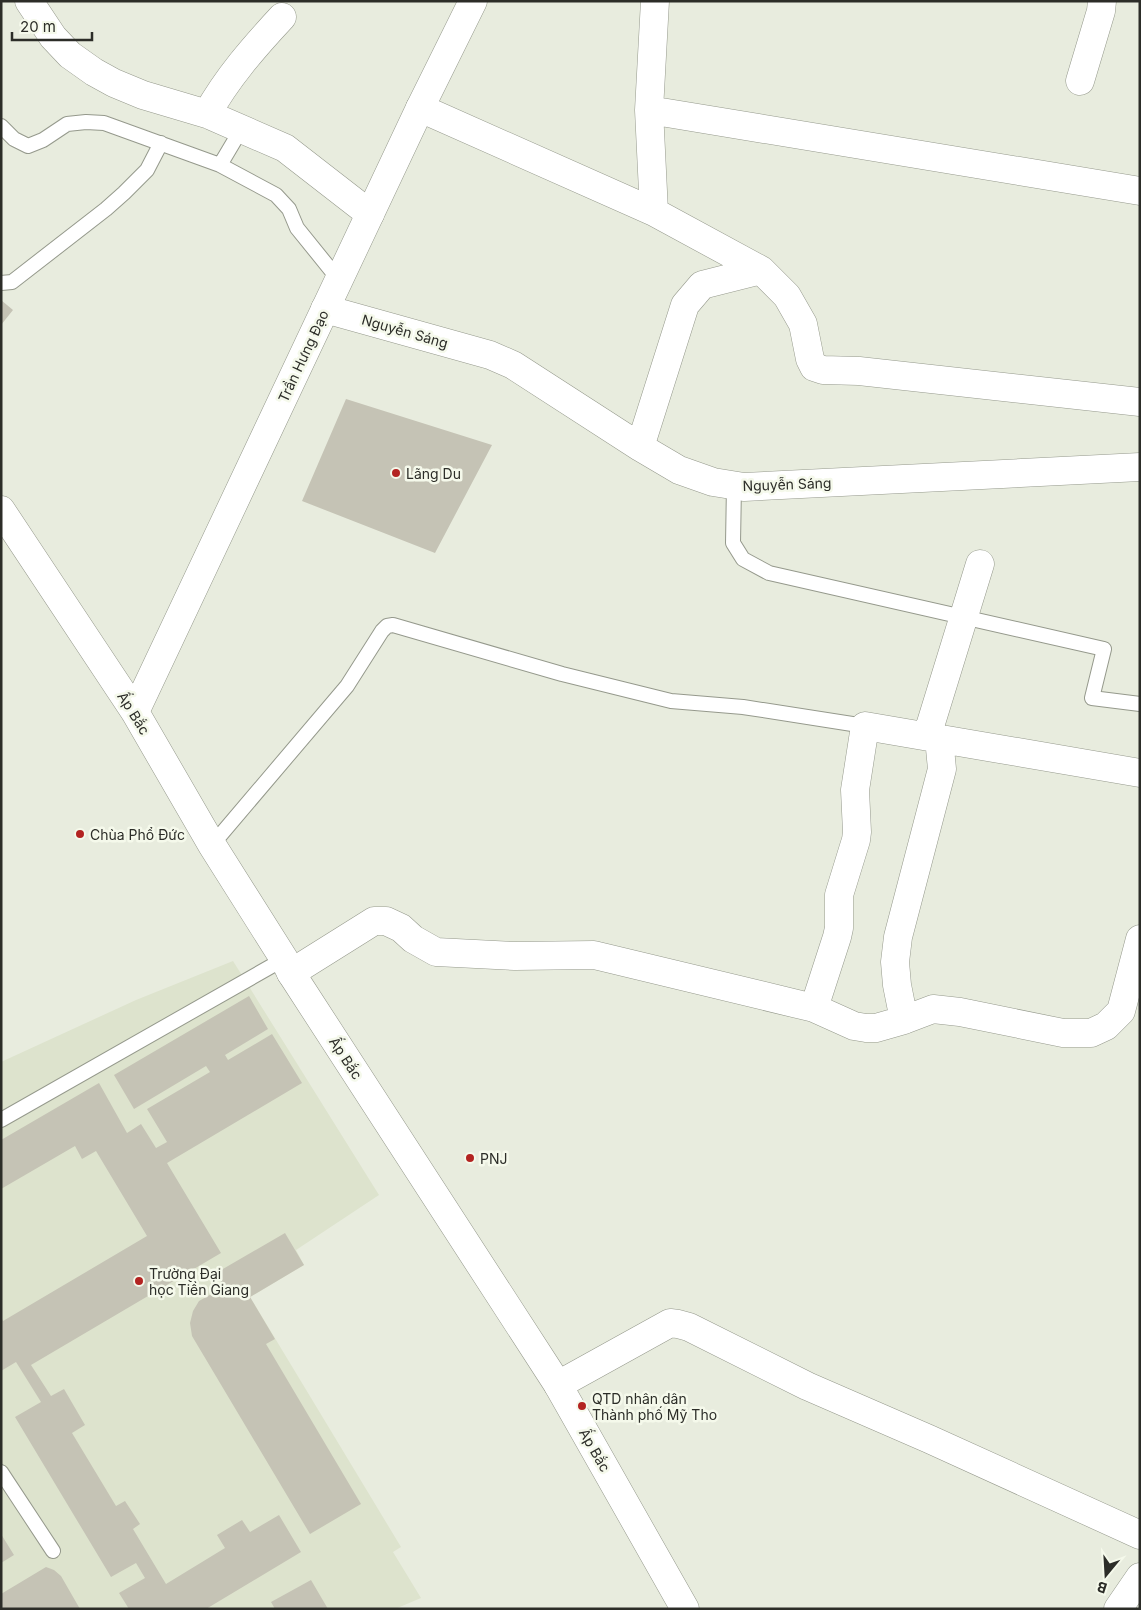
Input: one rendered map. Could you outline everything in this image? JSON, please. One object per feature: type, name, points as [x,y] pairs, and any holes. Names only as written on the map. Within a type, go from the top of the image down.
[{"type":"street","points":[[29,1],[53,37],[70,55],[94,72],[143,95],[207,114],[285,148],[370,214]]},
{"type":"street","name":"Trần Hưng Đạo","points":[[135,712],[420,108],[473,1]]},
{"type":"street","points":[[654,212],[649,110],[655,1]]},
{"type":"street","points":[[1080,80],[1101,11],[1102,1]]},
{"type":"street","points":[[207,114],[227,82],[260,40],[282,17]]},
{"type":"street","points":[[420,108],[654,212],[761,270],[787,296],[803,324],[810,359],[814,368],[859,371],[1140,402]]},
{"type":"street","points":[[649,110],[1140,191]]},
{"type":"street","points":[[640,447],[685,305],[702,285],[761,270]]},
{"type":"street","name":"Nguyễn Sáng","points":[[325,309],[490,355],[512,365],[679,470],[713,482],[744,487],[1140,467]]},
{"type":"street","name":"Ấp Bắc","points":[[1,510],[135,712],[212,845],[288,966],[558,1385],[685,1609]]},
{"type":"street","points":[[904,1020],[897,985],[898,936],[942,769],[933,737],[963,617],[980,564]]},
{"type":"street","points":[[814,1008],[837,937],[839,928],[839,894],[856,840],[855,790],[865,726],[1140,773]]},
{"type":"street","points":[[288,966],[374,921],[386,921],[436,952],[515,956],[594,955],[814,1008],[854,1026],[866,1028],[876,1028],[933,1009],[960,1012],[1063,1033],[1091,1033],[1106,1026],[1121,1011],[1139,943]]},
{"type":"street","points":[[558,1385],[670,1323],[678,1324],[689,1327],[807,1386],[1140,1535]]},
{"type":"street","points":[[1118,1609],[1140,1577]]},
{"type":"lane","points":[[1,126],[14,139],[28,146],[43,140],[67,124],[104,123],[220,165],[276,195],[289,209],[297,228],[339,280]]},
{"type":"lane","points":[[220,165],[242,128]]},
{"type":"lane","points":[[1,283],[12,282],[106,209],[147,170],[161,143]]},
{"type":"lane","points":[[734,486],[733,543],[743,559],[769,573],[1104,649],[1092,698],[1140,704]]},
{"type":"lane","points":[[212,845],[347,686],[382,631],[387,626],[393,624],[562,674],[671,701],[743,707],[865,726]]},
{"type":"lane","points":[[1,1120],[288,966]]},
{"type":"lane","points":[[1,1472],[53,1551]]},
{"type":"shaded area","name":"Trường Đại học Tiền Giang","points":[[233,961],[379,1195],[296,1250],[304,1265],[250,1297],[401,1547],[393,1552],[421,1598],[395,1609],[1,1609],[1,1062],[136,1000]]},
{"type":"building","points":[[1,300],[13,310],[1,325]]},
{"type":"building","name":"Lãng Du","points":[[346,399],[492,445],[435,553],[302,501]]},
{"type":"building","points":[[249,996],[268,1029],[225,1055],[228,1060],[272,1034],[302,1083],[167,1163],[221,1253],[31,1365],[51,1396],[64,1389],[85,1425],[72,1433],[116,1506],[125,1501],[140,1524],[133,1529],[166,1584],[225,1548],[217,1535],[242,1520],[250,1532],[279,1515],[301,1552],[206,1609],[129,1609],[119,1593],[145,1578],[136,1563],[111,1577],[15,1417],[41,1402],[16,1362],[1,1371],[1,1317],[3,1321],[147,1236],[96,1151],[82,1159],[75,1146],[1,1189],[1,1140],[99,1083],[127,1133],[141,1124],[156,1148],[167,1142],[147,1109],[210,1072],[206,1066],[134,1109],[114,1075]]},
{"type":"building","points":[[285,1233],[304,1265],[250,1297],[275,1339],[266,1344],[361,1504],[310,1534],[192,1336],[190,1323],[193,1311],[199,1301],[224,1287],[216,1273]]},
{"type":"building","points":[[1,1534],[14,1555],[1,1563]]},
{"type":"building","points":[[46,1567],[54,1570],[61,1576],[80,1609],[1,1609],[1,1594]]},
{"type":"building","points":[[311,1580],[328,1609],[275,1609],[271,1602]]},
{"type":"place","name":"Lãng Du","points":[[396,473]]},
{"type":"place","name":"Chùa Phổ Đức","points":[[80,834]]},
{"type":"place","name":"PNJ","points":[[470,1158]]},
{"type":"place","name":"Trường Đại học Tiền Giang","points":[[139,1281]]},
{"type":"place","name":"QTD nhân dân Thành phố Mỹ Tho","points":[[582,1406]]}]
